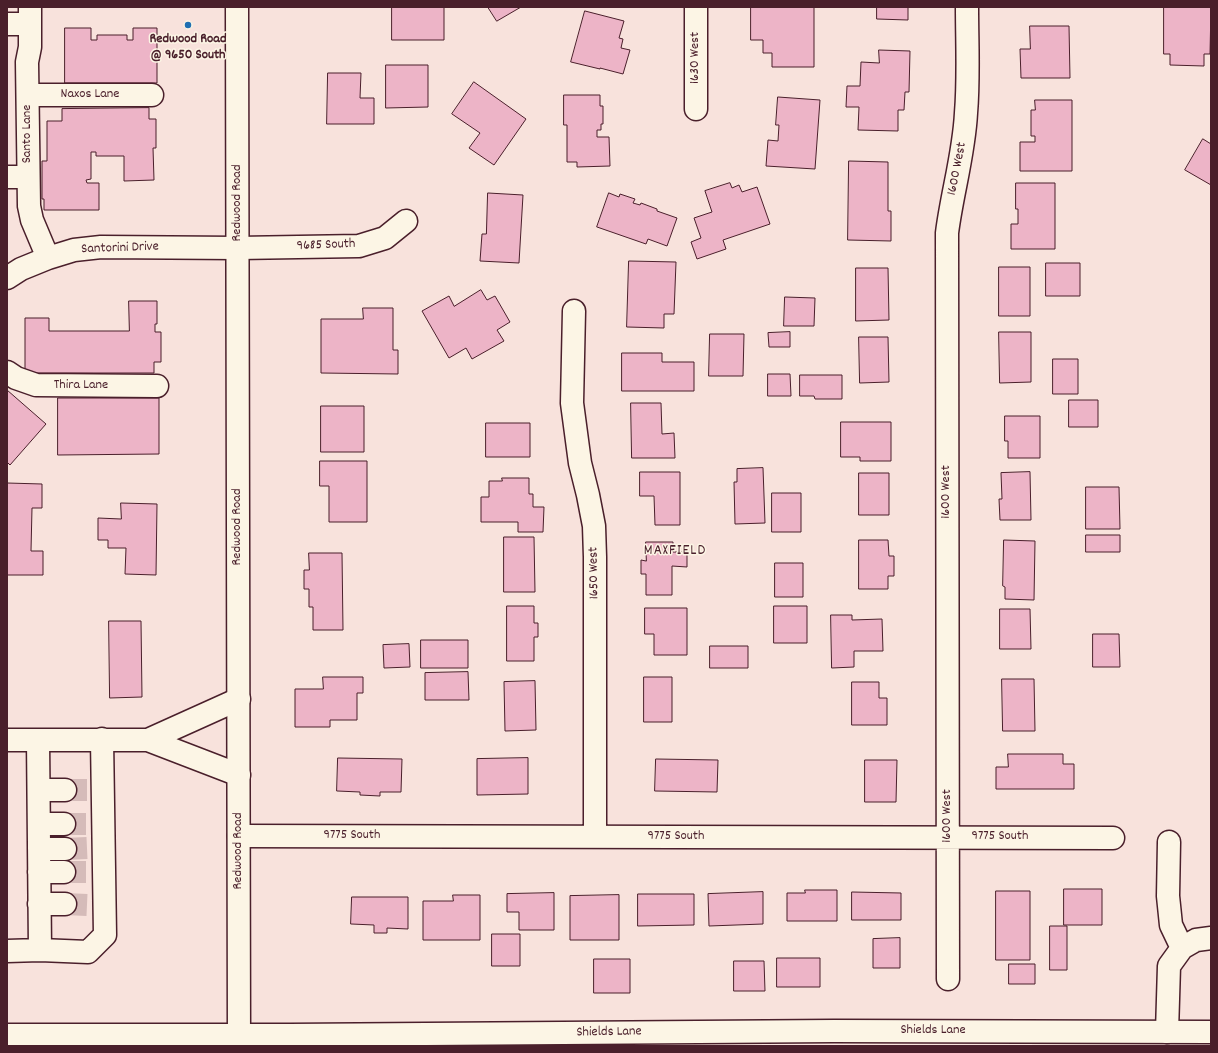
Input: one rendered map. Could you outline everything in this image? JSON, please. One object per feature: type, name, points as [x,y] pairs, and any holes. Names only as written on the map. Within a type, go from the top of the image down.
[{"type":"street","name":"Redwood Road","points":[[237,7],[239,1041]]},
{"type":"street","name":"1630 West","points":[[696,7],[696,109]]},
{"type":"street","name":"1600 West","points":[[948,979],[947,234],[950,208],[964,134],[966,113],[967,7]]},
{"type":"street","points":[[7,24],[30,16]]},
{"type":"street","name":"Santo Lane","points":[[30,16],[30,47],[27,62],[28,95],[18,177],[29,206],[32,220],[48,258]]},
{"type":"street","name":"Naxos Lane","points":[[28,95],[152,95]]},
{"type":"street","name":"9685 South","points":[[238,248],[359,246],[386,238],[406,221]]},
{"type":"street","name":"Santorini Drive","points":[[7,278],[21,269],[48,258],[74,250],[101,247],[238,248]]},
{"type":"street","name":"1650 West","points":[[574,311],[572,404],[580,463],[594,526],[595,836]]},
{"type":"street","name":"Thira Lane","points":[[7,372],[16,378],[36,385],[158,386]]},
{"type":"street","points":[[148,740],[239,699]]},
{"type":"street","points":[[7,950],[88,952],[105,935],[96,905],[95,848],[96,790],[102,739]]},
{"type":"street","points":[[7,740],[148,740],[239,775]]},
{"type":"street","points":[[38,740],[40,950]]},
{"type":"street","points":[[39,790],[64,790]]},
{"type":"street","points":[[39,824],[64,824]]},
{"type":"street","name":"9775 South","points":[[239,836],[1112,838]]},
{"type":"street","points":[[1169,842],[1168,896],[1171,925],[1182,948]]},
{"type":"street","points":[[39,849],[64,849]]},
{"type":"street","points":[[39,872],[64,872]]},
{"type":"street","points":[[39,904],[64,904]]},
{"type":"street","points":[[1167,1032],[1169,966],[1182,948],[1196,940],[1211,938]]},
{"type":"street","name":"Shields Lane","points":[[7,1035],[239,1041],[834,1031],[1211,1032]]},
{"type":"building","points":[[392,7],[444,7],[444,40],[392,40]]},
{"type":"building","points":[[488,7],[521,7],[497,21]]},
{"type":"building","points":[[751,7],[814,7],[814,67],[772,67],[772,53],[763,53],[763,40],[751,40]]},
{"type":"building","points":[[877,7],[908,7],[908,20],[877,19]]},
{"type":"building","points":[[1164,7],[1211,7],[1210,54],[1204,54],[1204,66],[1170,65],[1170,54],[1164,54]]},
{"type":"building","points":[[585,11],[624,21],[619,38],[623,39],[621,48],[630,50],[623,74],[571,62]]},
{"type":"building","points":[[1030,26],[1069,26],[1070,78],[1021,78],[1020,49],[1030,49]]},
{"type":"building","points":[[65,28],[91,28],[91,40],[97,40],[97,35],[127,35],[127,40],[133,40],[133,28],[157,28],[157,83],[65,83]]},
{"type":"building","points":[[879,50],[910,51],[909,92],[905,92],[904,110],[898,110],[898,131],[858,130],[859,107],[846,107],[847,86],[860,86],[861,62],[879,63]]},
{"type":"building","points":[[386,65],[428,65],[428,107],[386,108]]},
{"type":"building","points":[[328,73],[361,73],[360,98],[374,98],[374,124],[327,124]]},
{"type":"building","points":[[474,82],[526,119],[494,165],[469,148],[480,133],[452,114]]},
{"type":"building","points":[[564,95],[600,95],[600,106],[603,106],[603,124],[601,124],[601,130],[597,130],[597,137],[609,137],[610,166],[577,167],[577,162],[567,162],[567,125],[564,125]]},
{"type":"building","points":[[778,97],[820,100],[815,169],[766,166],[768,140],[778,141],[779,125],[776,125]]},
{"type":"building","points":[[1035,100],[1072,100],[1072,171],[1020,171],[1020,142],[1035,142],[1035,136],[1031,136],[1031,110],[1035,110]]},
{"type":"building","points":[[149,108],[149,119],[156,119],[156,148],[153,148],[154,180],[124,181],[124,156],[96,156],[96,152],[91,152],[91,179],[86,180],[87,183],[99,183],[99,210],[44,210],[44,199],[42,199],[42,161],[47,161],[47,121],[62,121],[62,109]]},
{"type":"building","points":[[1203,139],[1211,144],[1211,185],[1185,170]]},
{"type":"building","points":[[849,161],[888,162],[888,211],[891,211],[891,241],[848,240]]},
{"type":"building","points":[[730,183],[732,188],[739,185],[742,192],[757,187],[770,224],[723,240],[726,249],[697,259],[691,242],[701,238],[694,218],[712,212],[705,191]]},
{"type":"building","points":[[1016,183],[1055,183],[1055,249],[1011,249],[1011,224],[1018,224],[1018,209],[1016,209]]},
{"type":"building","points":[[488,193],[523,195],[519,263],[480,261],[482,234],[486,234]]},
{"type":"building","points":[[609,193],[619,197],[620,194],[635,199],[633,203],[640,205],[641,203],[657,209],[657,211],[677,218],[667,246],[648,239],[646,244],[597,227]]},
{"type":"building","points":[[629,261],[676,262],[674,314],[664,314],[664,328],[627,327]]},
{"type":"building","points":[[1046,263],[1080,263],[1080,296],[1046,296]]},
{"type":"building","points":[[999,267],[1030,267],[1030,316],[999,316]]},
{"type":"building","points":[[856,268],[888,268],[889,320],[856,321]]},
{"type":"building","points":[[481,290],[487,300],[495,296],[510,322],[497,330],[504,341],[472,359],[466,348],[449,358],[422,311],[449,296],[454,306]]},
{"type":"building","points":[[785,297],[815,298],[814,326],[784,326]]},
{"type":"building","points":[[129,301],[157,301],[157,324],[155,324],[155,332],[161,332],[161,362],[154,362],[154,373],[25,373],[25,318],[49,318],[49,331],[129,331]]},
{"type":"building","points":[[363,308],[393,308],[393,350],[398,350],[398,374],[321,373],[321,319],[363,319]]},
{"type":"building","points":[[790,332],[790,347],[769,347],[768,333]]},
{"type":"building","points":[[999,332],[1031,332],[1031,382],[1000,383]]},
{"type":"building","points":[[710,334],[744,334],[743,376],[709,376]]},
{"type":"building","points":[[859,337],[888,337],[889,382],[860,383]]},
{"type":"building","points":[[622,353],[662,353],[662,362],[694,362],[694,391],[622,391]]},
{"type":"building","points":[[1053,359],[1078,359],[1078,394],[1053,394]]},
{"type":"building","points":[[768,374],[790,374],[791,396],[768,396]]},
{"type":"building","points":[[800,375],[842,375],[842,399],[815,399],[814,396],[800,396]]},
{"type":"building","points":[[7,390],[46,424],[10,465],[7,462]]},
{"type":"building","points":[[58,398],[159,398],[159,454],[58,455]]},
{"type":"building","points":[[1069,400],[1098,400],[1098,427],[1069,427]]},
{"type":"building","points":[[631,403],[661,403],[662,434],[674,433],[675,458],[632,458]]},
{"type":"building","points":[[321,406],[364,406],[364,452],[321,452]]},
{"type":"building","points":[[1005,416],[1040,416],[1040,458],[1008,458],[1008,441],[1005,441]]},
{"type":"building","points":[[841,422],[891,422],[891,461],[860,461],[860,457],[841,457]]},
{"type":"building","points":[[486,423],[530,423],[530,457],[486,457]]},
{"type":"building","points":[[320,461],[367,461],[367,522],[329,522],[329,486],[320,486]]},
{"type":"building","points":[[763,468],[765,523],[735,524],[734,482],[737,482],[737,469]]},
{"type":"building","points":[[640,472],[680,472],[680,525],[655,525],[654,496],[640,496]]},
{"type":"building","points":[[1030,472],[1031,520],[1000,520],[999,499],[1002,499],[1001,473]]},
{"type":"building","points":[[859,473],[889,473],[889,515],[859,515]]},
{"type":"building","points":[[502,478],[529,478],[529,494],[533,494],[533,507],[544,507],[543,532],[518,532],[518,522],[481,522],[481,497],[489,497],[489,481],[502,481]]},
{"type":"building","points":[[7,483],[42,484],[42,508],[32,508],[31,551],[43,551],[43,575],[7,575]]},
{"type":"building","points":[[1086,487],[1119,487],[1120,529],[1086,529]]},
{"type":"building","points":[[772,493],[801,493],[801,532],[772,532]]},
{"type":"building","points":[[121,503],[157,504],[156,575],[125,574],[126,548],[108,548],[108,540],[98,540],[98,518],[121,519]]},
{"type":"building","points":[[1086,535],[1120,535],[1120,552],[1086,552]]},
{"type":"building","points":[[504,537],[534,537],[535,592],[504,592]]},
{"type":"building","points":[[859,540],[888,540],[889,556],[894,556],[894,576],[888,576],[888,589],[859,589]]},
{"type":"building","points":[[1004,540],[1035,541],[1034,600],[1005,599],[1005,587],[1003,586]]},
{"type":"building","points":[[646,542],[673,542],[673,552],[687,552],[687,567],[672,566],[672,595],[646,595],[646,574],[641,574],[641,560],[646,561]]},
{"type":"building","points":[[309,553],[342,553],[343,630],[313,630],[313,607],[309,607],[309,589],[304,589],[304,570],[309,570]]},
{"type":"building","points":[[775,563],[803,563],[803,597],[775,597]]},
{"type":"building","points":[[507,606],[534,606],[534,623],[538,623],[538,637],[534,637],[534,661],[507,661]]},
{"type":"building","points":[[774,606],[807,606],[807,643],[774,643]]},
{"type":"building","points":[[645,608],[687,608],[687,655],[654,655],[654,634],[645,634]]},
{"type":"building","points":[[1000,609],[1030,609],[1031,649],[1000,649]]},
{"type":"building","points":[[831,615],[852,615],[852,620],[882,619],[883,651],[854,651],[854,667],[832,668]]},
{"type":"building","points":[[109,621],[141,621],[142,697],[110,698]]},
{"type":"building","points":[[1093,634],[1119,634],[1120,667],[1093,667]]},
{"type":"building","points":[[421,640],[468,640],[468,668],[421,668]]},
{"type":"building","points":[[409,644],[410,667],[384,668],[383,645]]},
{"type":"building","points":[[710,646],[748,646],[748,668],[710,668]]},
{"type":"building","points":[[468,672],[469,700],[425,700],[425,673]]},
{"type":"building","points":[[323,677],[363,677],[363,693],[357,693],[357,720],[330,720],[330,727],[295,727],[295,689],[323,689]]},
{"type":"building","points":[[644,677],[672,677],[672,722],[644,722]]},
{"type":"building","points":[[1002,679],[1034,679],[1035,731],[1003,731]]},
{"type":"building","points":[[535,681],[536,730],[505,731],[504,682]]},
{"type":"building","points":[[852,682],[879,682],[879,698],[887,698],[887,725],[852,725]]},
{"type":"building","points":[[1008,754],[1063,754],[1063,764],[1074,764],[1074,789],[996,789],[996,767],[1008,767]]},
{"type":"building","points":[[338,758],[402,759],[401,792],[380,792],[380,796],[360,795],[360,792],[337,791]]},
{"type":"building","points":[[528,758],[528,794],[477,795],[477,759]]},
{"type":"building","points":[[656,759],[718,760],[717,792],[655,791]]},
{"type":"building","points":[[865,760],[897,760],[896,802],[865,802]]},
{"type":"building","points":[[1064,889],[1102,889],[1102,925],[1064,925]]},
{"type":"building","points":[[805,890],[837,890],[837,921],[787,921],[787,893],[805,893]]},
{"type":"building","points":[[996,891],[1030,891],[1030,960],[996,960]]},
{"type":"building","points":[[763,892],[763,924],[709,926],[708,894]]},
{"type":"building","points":[[852,892],[901,893],[901,920],[852,920]]},
{"type":"building","points":[[554,893],[554,930],[519,930],[519,912],[507,912],[507,894]]},
{"type":"building","points":[[638,894],[694,894],[694,925],[638,926]]},
{"type":"building","points":[[453,895],[480,895],[480,940],[423,940],[423,901],[453,901]]},
{"type":"building","points":[[619,895],[619,940],[570,940],[570,896]]},
{"type":"building","points":[[352,897],[408,897],[408,929],[387,928],[387,933],[374,933],[374,925],[351,924]]},
{"type":"building","points":[[1050,926],[1067,926],[1067,970],[1050,970]]},
{"type":"building","points":[[492,934],[520,934],[520,966],[492,966]]},
{"type":"building","points":[[900,938],[900,968],[873,968],[873,939]]},
{"type":"building","points":[[777,958],[820,958],[820,987],[777,987]]},
{"type":"building","points":[[594,959],[630,959],[630,993],[594,993]]},
{"type":"building","points":[[734,961],[764,961],[765,991],[734,991]]},
{"type":"building","points":[[1009,964],[1035,964],[1035,984],[1009,984]]},
{"type":"tunnel","points":[[65,790],[88,790]]},
{"type":"tunnel","points":[[64,824],[88,824]]},
{"type":"tunnel","points":[[65,849],[87,848]]},
{"type":"tunnel","points":[[64,872],[88,872]]},
{"type":"tunnel","points":[[65,904],[87,905]]},
{"type":"place","name":"Redwood Road @ 9650 South","points":[[188,25]]},
{"type":"district","name":"MAXFIELD","points":[[675,552]]}]
